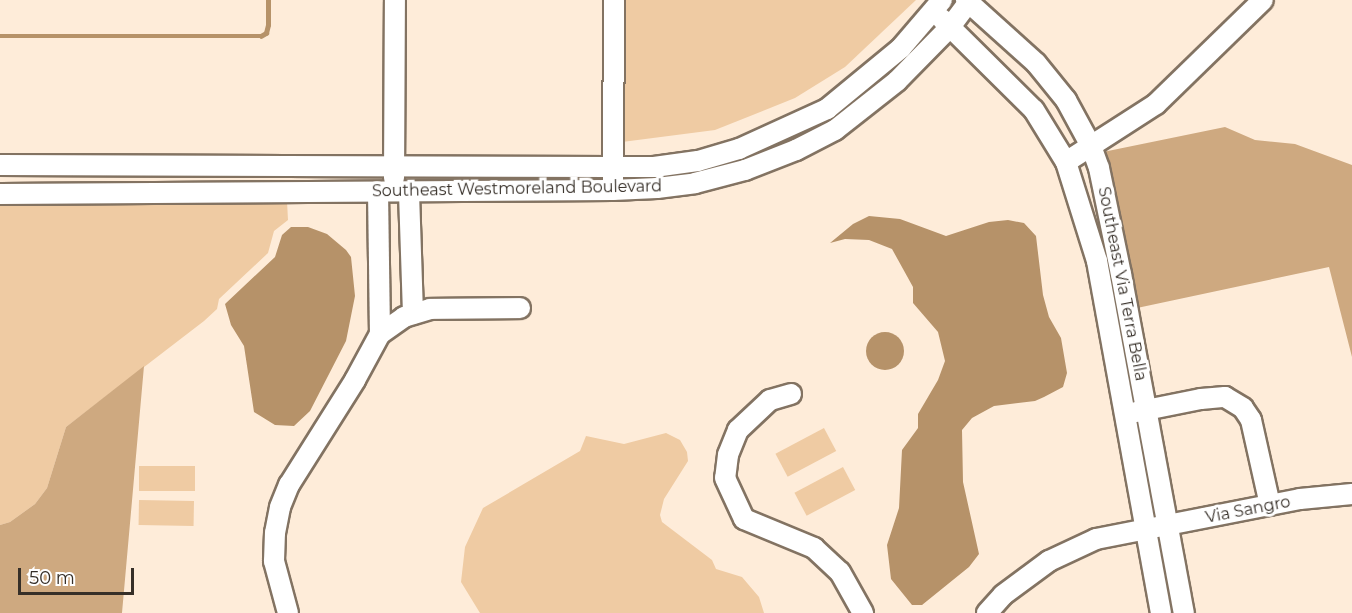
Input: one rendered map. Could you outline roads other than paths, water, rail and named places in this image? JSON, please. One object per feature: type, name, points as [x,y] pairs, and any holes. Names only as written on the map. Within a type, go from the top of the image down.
[{"type":"street","points":[[288,613],[274,561],[275,533],[280,507],[289,486],[355,380],[380,334],[394,193],[395,0]]},
{"type":"street","points":[[613,190],[614,0]]},
{"type":"street","points":[[1066,162],[1156,104],[1263,0]]},
{"type":"street","name":"Southeast Westmoreland Boulevard","points":[[0,194],[613,190],[695,183],[745,170],[796,150],[835,130],[897,81],[950,27],[968,1]]},
{"type":"street","name":"Southeast Via Terra Bella","points":[[968,1],[1036,63],[1066,100],[1091,146],[1099,168],[1184,613]]},
{"type":"street","name":"Southeast Westmoreland Boulevard","points":[[0,165],[613,167],[654,166],[698,161],[739,149],[827,109],[901,48],[937,6]]},
{"type":"street","name":"Southeast Via Terra Bella","points":[[937,6],[950,27],[1034,110],[1066,162],[1097,261],[1161,613]]},
{"type":"street","points":[[394,193],[412,314]]},
{"type":"street","points":[[380,334],[412,314],[452,307],[520,308]]},
{"type":"street","points":[[791,394],[770,400],[738,430],[728,455],[725,477],[744,519],[814,548],[840,572],[863,613]]},
{"type":"street","points":[[1124,414],[1201,399],[1225,397],[1243,408],[1251,420],[1270,505]]},
{"type":"street","name":"Via Sangro","points":[[987,613],[1003,595],[1049,561],[1096,539],[1270,505],[1352,494]]},
{"type":"waterway","points":[[0,36],[261,36],[266,33],[268,25],[268,0]]}]
